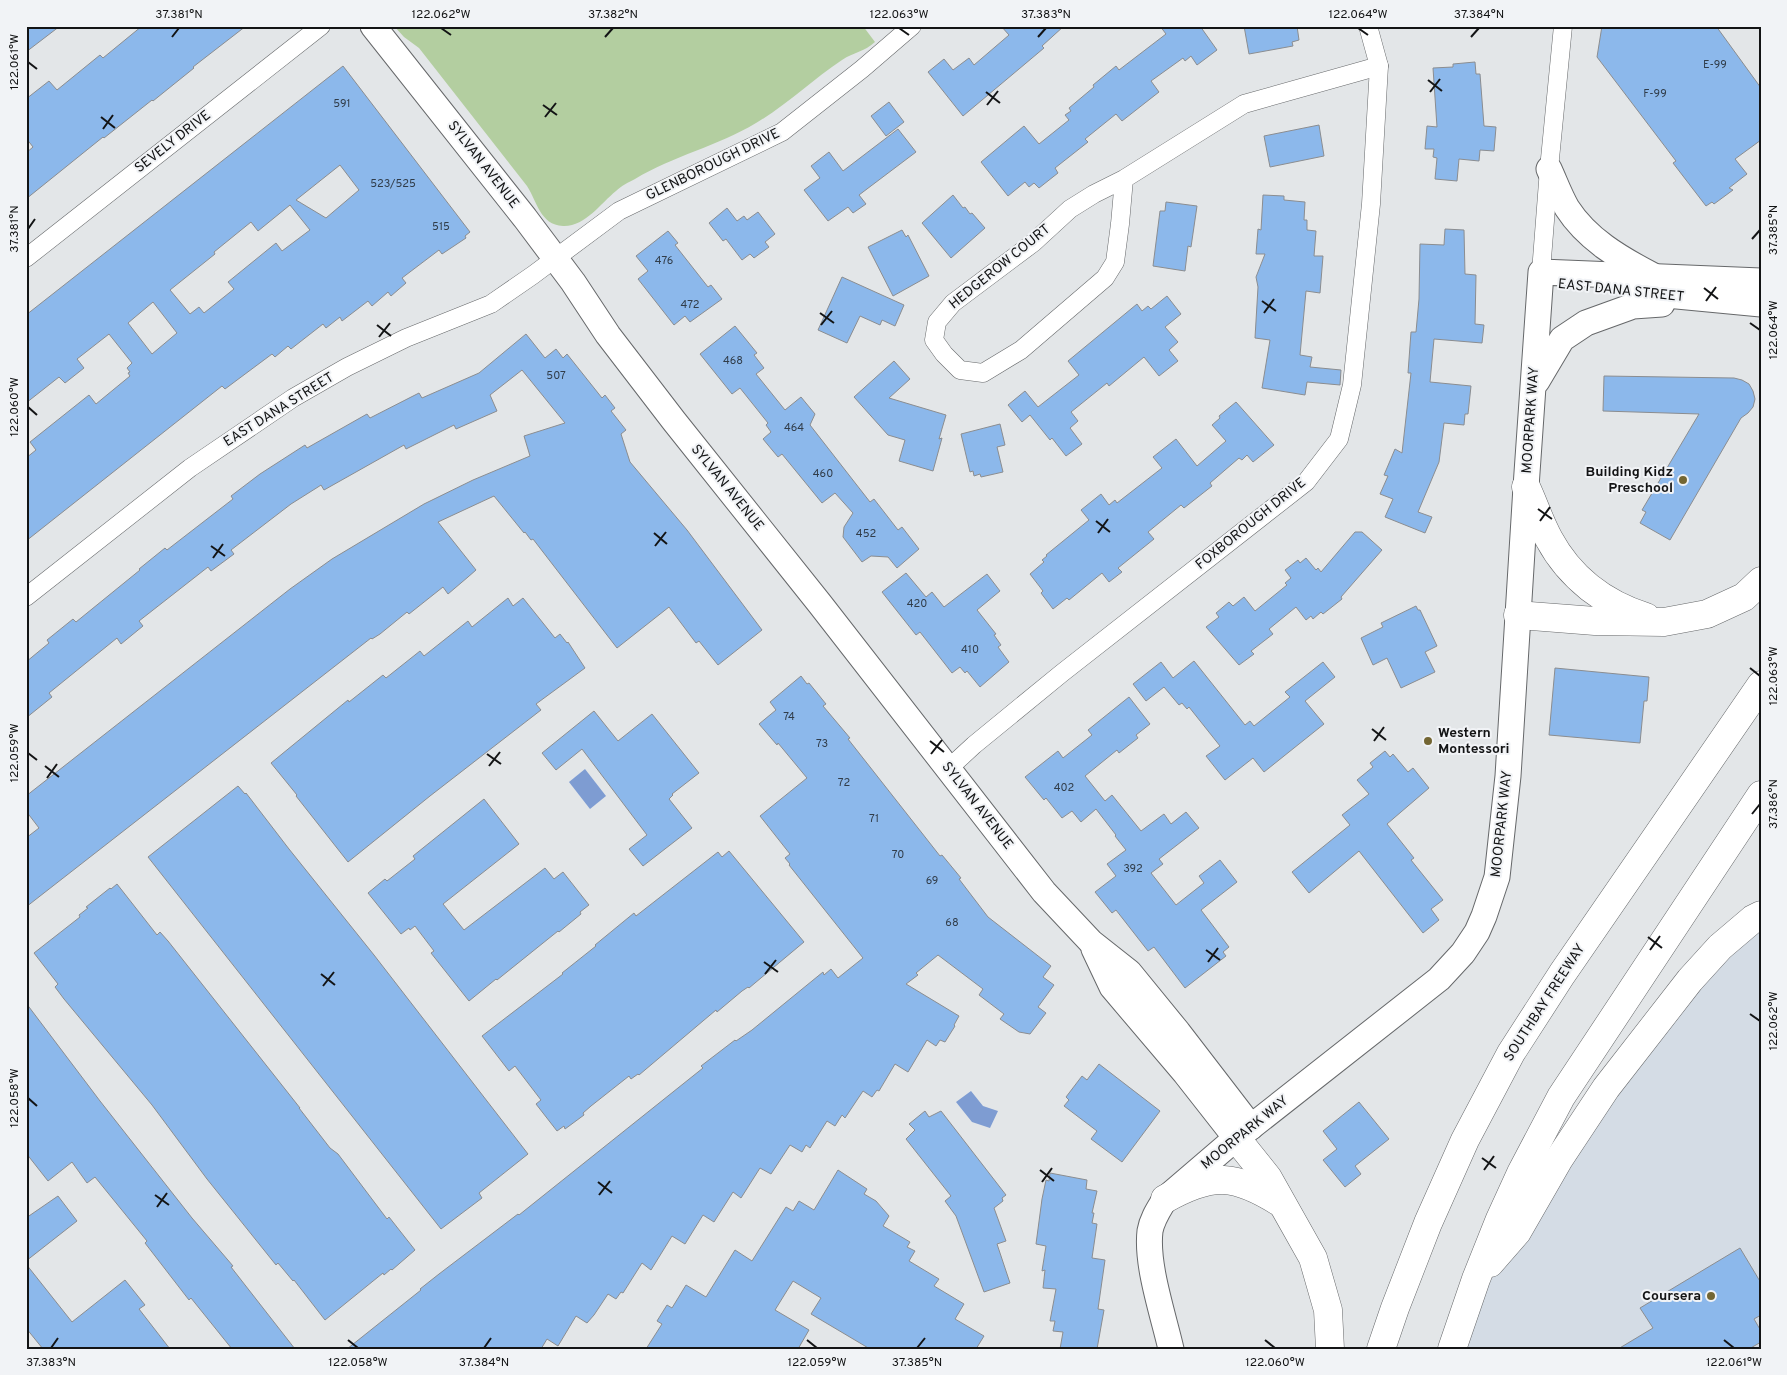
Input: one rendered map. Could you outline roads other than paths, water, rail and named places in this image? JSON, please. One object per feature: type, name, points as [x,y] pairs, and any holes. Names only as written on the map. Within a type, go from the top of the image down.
[{"type":"highway","points":[[1526,487],[1549,539],[1568,566],[1594,592],[1625,610],[1664,622]]},
{"type":"highway","points":[[1518,615],[1664,622],[1707,614],[1744,597],[1761,581]]},
{"type":"highway","name":"SOUTHBAY FREEWAY","points":[[1381,1349],[1428,1223],[1466,1140],[1511,1052],[1562,974],[1761,685]]},
{"type":"highway","points":[[1452,1349],[1476,1280],[1521,1173],[1561,1097],[1761,795]]},
{"type":"highway","points":[[1476,1280],[1517,1232],[1559,1159],[1606,1088],[1690,980],[1720,948],[1752,919],[1761,915]]},
{"type":"highway","points":[[1244,1133],[1313,1258],[1328,1310],[1330,1349]]},
{"type":"highway","points":[[1165,1199],[1185,1188],[1217,1179],[1246,1184],[1283,1204]]},
{"type":"street","name":"SEVELY DRIVE","points":[[26,258],[321,26]]},
{"type":"street","name":"SYLVAN AVENUE","points":[[373,26],[525,218],[573,282],[608,335],[662,405],[1044,892],[1091,942],[1112,987],[1185,1073],[1244,1133]]},
{"type":"street","name":"GLENBOROUGH DRIVE","points":[[555,259],[619,211],[782,132],[862,69],[912,26]]},
{"type":"street","name":"FOXBOROUGH DRIVE","points":[[948,769],[974,745],[1062,673],[1306,482],[1339,439],[1352,384],[1371,204],[1379,66],[1368,26]]},
{"type":"street","name":"MOORPARK WAY","points":[[1171,1349],[1150,1251],[1150,1230],[1165,1199],[1244,1133],[1439,979],[1463,953],[1481,924],[1497,878],[1508,776],[1533,388],[1549,169],[1562,26]]},
{"type":"street","name":"HEDGEROW COURT","points":[[1124,179],[1115,262],[1105,278],[1021,350],[983,373],[960,370],[944,354],[934,340],[937,322],[953,303],[1032,242],[1070,209],[1124,179],[1244,104],[1379,66]]},
{"type":"street","points":[[1549,169],[1566,207],[1588,235],[1626,262],[1656,278]]},
{"type":"street","name":"EAST DANA STREET","points":[[26,597],[190,468],[293,398],[347,367],[406,338],[491,304],[555,259]]},
{"type":"street","name":"EAST DANA STREET","points":[[1541,278],[1656,278],[1761,281]]},
{"type":"street","name":"EAST DANA STREET","points":[[1541,278],[1710,300],[1761,304]]},
{"type":"street","points":[[1533,388],[1562,339],[1586,322],[1633,306],[1710,300]]},
{"type":"water","points":[[585,769],[606,796],[590,809],[569,782]]},
{"type":"water","points":[[971,1091],[983,1106],[998,1111],[990,1128],[972,1122],[956,1102]]},
{"type":"place","name":"Building Kidz Preschool","points":[[1683,480]]},
{"type":"place","name":"Western Montessori","points":[[1428,741]]},
{"type":"place","name":"Coursera","points":[[1711,1296]]}]
